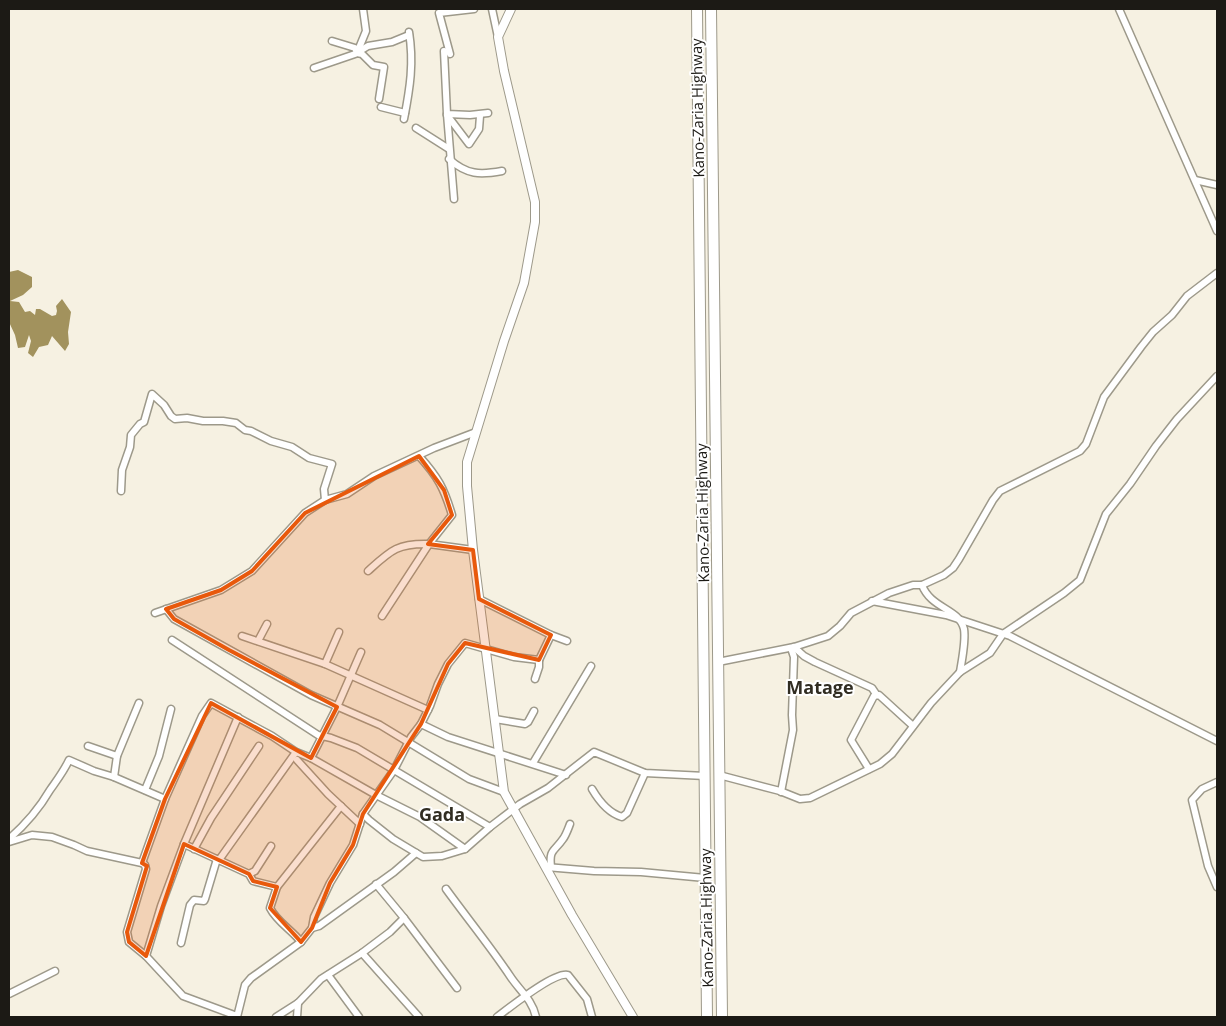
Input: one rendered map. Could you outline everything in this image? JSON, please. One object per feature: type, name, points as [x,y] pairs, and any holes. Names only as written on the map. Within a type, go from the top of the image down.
[{"type":"highway","name":"Kano-Zaria Highway","points":[[697,9],[707,1017]]},
{"type":"highway","name":"Kano-Zaria Highway","points":[[711,9],[722,1017]]},
{"type":"highway","points":[[708,992],[722,992]]},
{"type":"street","points":[[357,52],[366,31],[363,9]]},
{"type":"street","points":[[454,199],[446,114],[447,53],[440,12],[474,9]]},
{"type":"street","points":[[492,9],[504,71],[535,202],[535,222],[524,283],[467,462],[467,486],[473,550],[504,792],[633,1017]]},
{"type":"street","points":[[498,36],[511,9]]},
{"type":"street","points":[[1119,9],[1217,231]]},
{"type":"street","points":[[314,68],[368,46],[392,42],[409,33],[413,54],[404,116],[381,107]]},
{"type":"street","points":[[332,41],[354,48],[373,65],[384,67],[379,98]]},
{"type":"street","points":[[446,114],[470,115],[488,113]]},
{"type":"street","points":[[446,114],[470,144],[479,129],[480,116]]},
{"type":"street","points":[[416,128],[449,149]]},
{"type":"street","points":[[449,159],[456,165],[471,172],[482,174],[502,171]]},
{"type":"street","points":[[1195,180],[1217,185]]},
{"type":"street","points":[[718,662],[792,647],[828,636],[851,613],[872,601],[912,585],[922,585],[939,578],[953,568],[1000,491],[1080,451],[1086,444],[1104,397],[1141,346],[1172,315],[1187,296],[1217,273]]},
{"type":"street","points":[[719,775],[800,799],[810,798],[880,764],[892,754],[931,703],[960,672],[990,653],[1003,634],[1080,580],[1106,514],[1177,419],[1217,376]]},
{"type":"street","points":[[121,490],[122,470],[130,447],[131,435],[144,422],[152,394],[164,404],[170,416],[175,419],[187,418],[236,423],[245,430],[271,441],[292,447],[309,458],[332,464],[324,489],[325,500]]},
{"type":"street","points":[[154,613],[221,590],[252,571],[305,513],[325,500],[347,494],[374,476],[476,432]]},
{"type":"street","points":[[382,616],[429,544],[452,515],[444,490],[435,474],[419,456]]},
{"type":"street","points":[[368,571],[388,553],[400,546],[412,543],[473,550]]},
{"type":"street","points":[[922,585],[930,599],[961,620],[964,631],[960,672]]},
{"type":"street","points":[[479,599],[567,641]]},
{"type":"street","points":[[872,601],[946,615],[1003,634],[1217,741]]},
{"type":"street","points":[[166,609],[174,619],[229,650],[337,707],[380,724],[468,779],[504,792]]},
{"type":"street","points":[[258,641],[267,624]]},
{"type":"street","points":[[325,664],[339,632]]},
{"type":"street","points":[[535,679],[539,660],[551,635]]},
{"type":"street","points":[[242,636],[325,664],[428,710]]},
{"type":"street","points":[[172,640],[318,735],[357,748],[490,827]]},
{"type":"street","points":[[9,840],[32,835],[52,837],[87,851],[142,863],[146,869],[127,932],[129,942],[146,956],[183,996],[237,1016],[244,984],[301,942],[312,928],[314,917],[330,883],[352,845],[363,814],[394,770],[421,724],[448,664],[465,643],[514,657],[539,660]]},
{"type":"street","points":[[792,647],[804,656],[872,688],[876,694],[913,726]]},
{"type":"street","points":[[781,792],[793,730],[794,657],[792,647]]},
{"type":"street","points":[[311,758],[337,707],[361,652]]},
{"type":"street","points":[[534,763],[591,666]]},
{"type":"street","points":[[869,769],[851,740],[876,694]]},
{"type":"street","points":[[114,777],[117,756],[139,703]]},
{"type":"street","points":[[142,863],[165,799],[202,716],[211,703],[272,736],[296,752],[311,758],[376,795],[420,817],[465,849]]},
{"type":"street","points":[[145,790],[159,756],[171,709]]},
{"type":"street","points":[[495,719],[525,724],[534,711]]},
{"type":"street","points":[[146,956],[161,906],[184,844],[238,717]]},
{"type":"street","points":[[421,724],[448,737],[534,763],[566,775]]},
{"type":"street","points":[[88,746],[117,756]]},
{"type":"street","points":[[194,849],[211,818],[259,746]]},
{"type":"street","points":[[180,943],[190,905],[194,900],[204,901],[218,859],[296,752]]},
{"type":"street","points":[[363,814],[393,839],[423,857],[442,856],[465,849],[520,804],[548,788],[594,752],[645,773],[705,776]]},
{"type":"street","points":[[9,840],[42,806],[69,760],[94,772],[114,777],[165,799]]},
{"type":"street","points":[[297,760],[360,824]]},
{"type":"street","points":[[592,789],[606,807],[622,817],[626,813],[645,773]]},
{"type":"street","points":[[1217,782],[1202,789],[1192,800],[1208,866],[1217,887]]},
{"type":"street","points":[[301,942],[273,914],[270,908],[277,887],[341,806]]},
{"type":"street","points":[[548,867],[553,849],[564,838],[570,824]]},
{"type":"street","points":[[184,844],[249,874],[253,881],[277,887]]},
{"type":"street","points":[[249,874],[255,871],[271,846]]},
{"type":"street","points":[[312,928],[320,926],[416,853]]},
{"type":"street","points":[[548,867],[594,871],[641,872],[705,878]]},
{"type":"street","points":[[376,884],[457,988]]},
{"type":"street","points":[[446,889],[526,996],[536,1017]]},
{"type":"street","points":[[276,1017],[298,1003],[320,979],[362,953],[390,932],[404,918]]},
{"type":"street","points":[[362,953],[419,1017]]},
{"type":"street","points":[[9,994],[55,971]]},
{"type":"street","points":[[496,1017],[526,996],[564,974],[568,975],[587,998],[592,1017]]},
{"type":"street","points":[[328,975],[359,1017]]},
{"type":"street","points":[[297,1017],[298,1003]]},
{"type":"highlighted area","points":[[419,456],[444,490],[452,515],[428,544],[473,550],[479,599],[551,635],[539,660],[465,643],[448,664],[421,724],[363,814],[353,845],[330,883],[312,928],[301,942],[270,908],[277,887],[253,881],[249,874],[184,844],[146,956],[129,942],[127,932],[147,866],[142,863],[165,799],[211,703],[311,758],[337,707],[174,619],[166,609],[221,590],[252,571],[305,513]]},
{"type":"shaded area","points":[[18,270],[32,277],[32,287],[23,295],[10,301],[19,302],[25,312],[30,311],[35,315],[36,309],[40,309],[52,316],[56,315],[56,306],[62,299],[71,312],[68,332],[69,344],[65,351],[52,336],[48,345],[39,347],[33,357],[28,353],[31,341],[29,335],[25,347],[18,348],[9,322],[9,272]]},
{"type":"district","name":"Matage","points":[[820,687]]},
{"type":"district","name":"Gada","points":[[442,814]]}]
